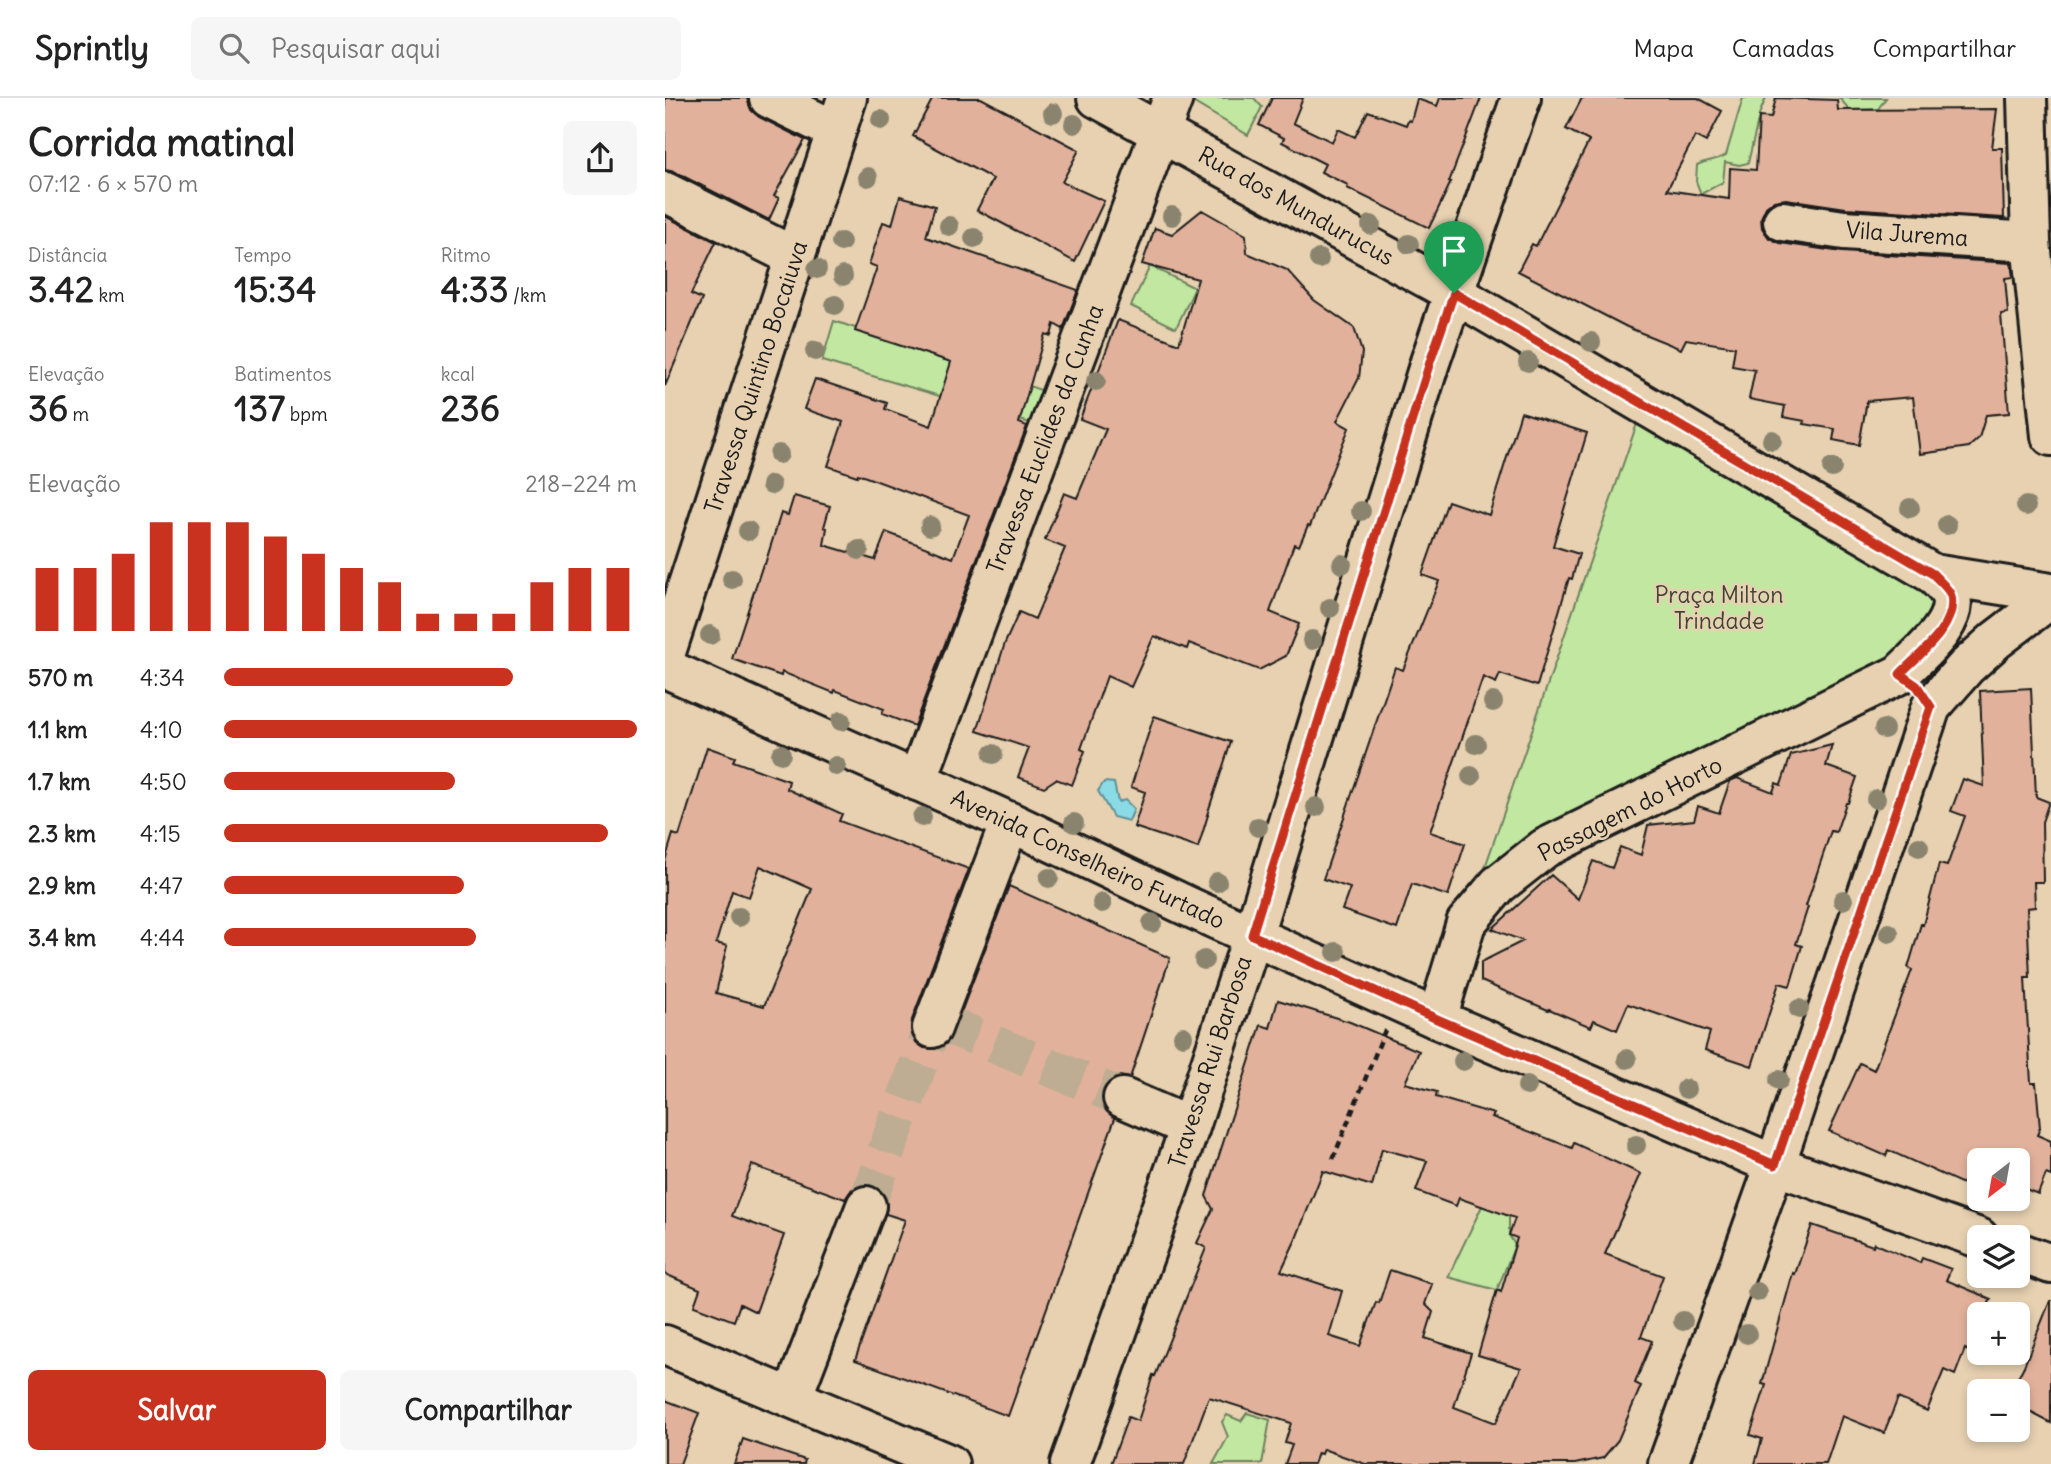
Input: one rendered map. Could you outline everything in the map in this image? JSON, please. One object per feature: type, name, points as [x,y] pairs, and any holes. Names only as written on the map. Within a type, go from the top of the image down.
[{"type":"street","points":[[769,98],[842,115]]},
{"type":"street","name":"Rua dos Mundurucus","points":[[1097,98],[1167,115],[1454,293],[1933,574],[2051,593]]},
{"type":"street","name":"Travessa Rui Barbosa","points":[[1070,1464],[1190,1127],[1422,388],[1521,98]]},
{"type":"street","points":[[2027,98],[2031,242],[2044,308],[2051,436]]},
{"type":"street","name":"Travessa Quintino Bocaiuva","points":[[665,655],[842,115]]},
{"type":"street","name":"Travessa Euclides da Cunha","points":[[916,780],[1167,115]]},
{"type":"street","points":[[665,192],[795,257]]},
{"type":"street","name":"Vila Jurema","points":[[1783,221],[1844,230],[2031,242]]},
{"type":"street","name":"Passagem do Horto","points":[[1437,1019],[1466,923],[1498,885],[1545,848],[1900,674],[1944,629],[1952,611],[1950,594],[1933,574]]},
{"type":"street","points":[[1668,1464],[1775,1165],[1931,707],[1966,667],[2051,598]]},
{"type":"street","name":"Avenida Conselheiro Furtado","points":[[665,668],[1010,822],[1437,1019],[1775,1165],[1967,1234]]},
{"type":"street","points":[[1900,674],[1917,686],[1931,707]]},
{"type":"street","points":[[936,1023],[1010,822]]},
{"type":"street","points":[[1123,1098],[1190,1127]]},
{"type":"street","points":[[792,1398],[866,1206]]},
{"type":"street","points":[[2030,1256],[2051,1264]]},
{"type":"street","points":[[665,1345],[949,1464]]},
{"type":"path","points":[[1333,1159],[1389,1021]]},
{"type":"green space","points":[[1186,98],[1254,98],[1262,107],[1248,135]]},
{"type":"green space","points":[[1743,98],[1766,98],[1748,163],[1739,165],[1725,162],[1723,182],[1701,194],[1696,181],[1697,165],[1726,155]]},
{"type":"green space","points":[[1839,98],[1886,98],[1878,109],[1850,110]]},
{"type":"green space","points":[[1150,266],[1195,288],[1176,328],[1131,306]]},
{"type":"green space","points":[[834,321],[1044,391],[1030,423],[822,361]]},
{"type":"green space","name":"Praça Milton Trindade","points":[[1644,403],[1933,574],[1944,629],[1545,848],[1466,923]]},
{"type":"green space","points":[[1482,1206],[1509,1216],[1509,1235],[1515,1245],[1497,1290],[1448,1277]]},
{"type":"green space","points":[[1247,1413],[1270,1420],[1262,1464],[1213,1464],[1228,1437],[1222,1422],[1227,1415],[1241,1421]]},
{"type":"water","points":[[1104,782],[1114,783],[1118,802],[1125,800],[1134,809],[1129,821],[1113,817],[1098,791]]},
{"type":"building","points":[[665,98],[747,98],[751,110],[759,117],[805,140],[774,196],[779,198],[769,220],[675,172],[665,170]]},
{"type":"building","points":[[933,98],[981,98],[1079,150],[1062,182],[1104,201],[1075,262],[977,210],[993,179],[913,136]]},
{"type":"building","points":[[1272,98],[1303,98],[1293,123],[1332,142],[1338,129],[1355,137],[1368,111],[1406,125],[1408,120],[1411,121],[1417,99],[1437,106],[1440,98],[1481,98],[1451,182],[1429,228],[1347,188],[1348,185],[1321,172],[1325,164],[1282,142],[1284,138],[1259,125]]},
{"type":"building","points":[[1582,98],[1698,98],[1722,111],[1706,142],[1695,136],[1667,190],[1729,199],[1730,168],[1756,170],[1759,117],[1771,118],[1776,98],[1837,100],[1838,110],[1997,109],[1992,148],[2002,148],[2004,218],[1846,208],[1786,199],[1774,201],[1766,207],[1761,218],[1762,228],[1769,238],[1780,243],[1842,252],[2011,263],[2013,277],[2005,278],[2008,313],[2001,314],[2009,413],[1986,415],[1979,438],[1969,447],[1920,454],[1913,397],[1867,401],[1859,445],[1833,440],[1835,429],[1783,417],[1785,406],[1749,399],[1755,370],[1732,366],[1735,347],[1686,339],[1681,349],[1627,327],[1518,271],[1532,244],[1536,246],[1589,141],[1566,129]]},
{"type":"building","points":[[900,196],[935,206],[926,237],[1078,290],[1063,329],[1054,324],[1051,336],[1045,334],[1019,423],[1027,426],[914,726],[882,714],[884,709],[835,690],[834,693],[782,672],[781,676],[732,659],[781,513],[788,515],[794,496],[830,506],[824,527],[827,528],[824,545],[875,560],[886,532],[953,558],[969,515],[858,474],[857,476],[828,466],[843,422],[804,409],[815,379],[887,403],[885,409],[931,426],[951,362],[855,331],[877,267],[869,264],[883,222],[892,225]]},
{"type":"building","points":[[1202,210],[1246,235],[1247,253],[1287,270],[1314,300],[1354,328],[1362,352],[1359,378],[1337,421],[1349,428],[1310,526],[1308,525],[1299,546],[1294,544],[1270,612],[1299,624],[1286,656],[1259,670],[1189,643],[1187,649],[1154,636],[1131,687],[1107,676],[1081,749],[1085,751],[1072,785],[1056,779],[1044,787],[1018,777],[1029,748],[977,731],[1005,643],[1019,612],[1035,619],[1065,548],[1045,540],[1064,493],[1077,498],[1106,429],[1080,419],[1118,320],[1179,344],[1198,279],[1142,264],[1155,228],[1172,234]]},
{"type":"building","points":[[665,216],[716,242],[691,294],[702,299],[665,386]]},
{"type":"building","points":[[1521,412],[1587,433],[1553,546],[1579,554],[1572,579],[1569,578],[1537,686],[1500,674],[1496,683],[1483,677],[1430,832],[1465,844],[1448,896],[1412,884],[1397,929],[1342,910],[1350,888],[1323,879],[1395,667],[1403,670],[1439,581],[1422,575],[1448,501],[1489,515]]},
{"type":"building","points":[[2031,688],[2036,797],[2049,802],[2042,822],[2043,882],[2034,882],[2035,907],[2027,908],[2030,978],[2025,978],[2031,1083],[2036,1083],[2040,1128],[2037,1135],[2051,1141],[2051,1176],[2046,1174],[2038,1194],[2030,1191],[2030,1148],[1967,1148],[1967,1175],[1963,1184],[1888,1150],[1886,1156],[1829,1131],[1860,1063],[1874,1070],[1912,970],[1908,968],[1939,864],[1947,866],[1965,816],[1951,811],[1963,779],[1984,786],[1980,691]]},
{"type":"building","points":[[1154,716],[1231,742],[1198,848],[1134,827],[1145,792],[1131,787]]},
{"type":"building","points":[[1832,745],[1826,766],[1857,777],[1836,832],[1831,831],[1806,906],[1808,907],[1796,944],[1802,946],[1790,986],[1779,983],[1752,1066],[1705,1050],[1710,1032],[1628,1004],[1617,1030],[1594,1020],[1591,1027],[1481,981],[1481,962],[1523,941],[1492,929],[1551,875],[1578,899],[1593,861],[1612,868],[1620,847],[1641,855],[1648,825],[1694,820],[1698,806],[1719,813],[1730,781],[1737,778],[1773,792],[1776,783],[1781,785],[1791,755]]},
{"type":"building","points":[[707,747],[735,757],[733,761],[789,781],[787,789],[842,814],[839,821],[969,869],[912,1020],[911,1032],[916,1042],[924,1048],[936,1049],[946,1044],[952,1036],[1009,886],[1170,958],[1130,1078],[1120,1076],[1111,1080],[1103,1090],[1101,1100],[1105,1110],[1115,1118],[1008,1416],[855,1360],[905,1220],[886,1214],[887,1202],[883,1193],[874,1186],[862,1185],[852,1189],[845,1199],[752,1165],[732,1216],[784,1235],[756,1312],[740,1304],[734,1321],[694,1306],[700,1289],[665,1274],[665,861],[673,834],[679,836]],"holes":[[[760,866],[812,889],[764,1006],[716,993],[727,946],[716,943],[732,891],[749,897]]]},
{"type":"building","points":[[1278,1000],[1350,1022],[1419,1051],[1405,1083],[1437,1092],[1436,1097],[1494,1114],[1492,1117],[1572,1148],[1574,1143],[1641,1174],[1605,1254],[1663,1276],[1641,1337],[1652,1341],[1635,1383],[1641,1386],[1618,1440],[1603,1458],[1575,1464],[1365,1464],[1323,1449],[1321,1454],[1318,1453],[1314,1464],[1285,1464],[1292,1445],[1285,1443],[1291,1423],[1209,1397],[1184,1464],[1111,1464],[1128,1417],[1138,1421],[1153,1375],[1155,1376],[1206,1248],[1197,1243],[1213,1209],[1206,1196],[1261,1025],[1270,1028]],"holes":[[[1382,1149],[1427,1161],[1416,1191],[1456,1206],[1459,1198],[1515,1218],[1509,1235],[1517,1238],[1501,1292],[1497,1290],[1478,1355],[1521,1368],[1496,1423],[1454,1407],[1471,1353],[1425,1338],[1433,1312],[1425,1304],[1432,1284],[1390,1270],[1360,1346],[1329,1336],[1342,1291],[1281,1271],[1323,1171],[1372,1186]]]},
{"type":"building","points":[[1812,1225],[1873,1246],[1874,1243],[1920,1263],[1922,1258],[1951,1269],[1946,1280],[1991,1299],[1990,1302],[1967,1302],[1967,1350],[1965,1349],[1955,1375],[1944,1370],[1927,1411],[1898,1398],[1884,1433],[1842,1416],[1826,1464],[1755,1464],[1762,1439],[1750,1435],[1766,1385],[1762,1384],[1793,1273],[1795,1274]]},
{"type":"building","points":[[2051,1301],[2051,1423],[2030,1412],[2030,1379],[2017,1379],[2024,1365],[2030,1365],[2030,1351]]},
{"type":"building","points":[[665,1400],[699,1413],[680,1464],[665,1464]]},
{"type":"building","points":[[743,1439],[805,1460],[804,1464],[734,1464]]},
{"type":"tunnel","points":[[941,1022],[1123,1098]]},
{"type":"tunnel","points":[[866,1206],[932,1028]]},
{"type":"route","points":[[1454,293],[1933,574],[1950,594],[1952,611],[1944,629],[1900,674],[1917,686],[1931,707],[1775,1165],[1437,1019],[1252,935],[1430,362],[1454,293]]}]
